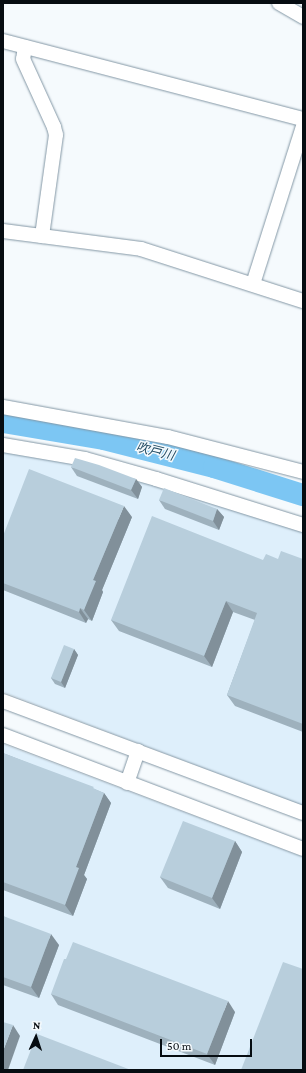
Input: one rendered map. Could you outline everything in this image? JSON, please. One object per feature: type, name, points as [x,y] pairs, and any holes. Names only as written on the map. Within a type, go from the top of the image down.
[{"type":"street","points":[[279,3],[303,17]]},
{"type":"street","points":[[3,41],[303,119]]},
{"type":"street","points":[[25,47],[23,59],[54,127],[56,135],[42,236]]},
{"type":"street","points":[[253,284],[303,126]]},
{"type":"street","points":[[3,231],[141,249],[303,301]]},
{"type":"street","points":[[3,407],[168,437],[303,472]]},
{"type":"street","points":[[3,444],[85,459],[156,478],[303,525]]},
{"type":"street","points":[[3,700],[303,813]]},
{"type":"street","points":[[3,735],[303,849]]},
{"type":"street","points":[[127,783],[138,751]]},
{"type":"shaded area","points":[[3,451],[87,464],[303,530],[303,806],[3,692]]},
{"type":"shaded area","points":[[3,744],[303,857],[303,1070],[3,1070]]},
{"type":"building","points":[[75,458],[136,479],[131,490],[71,467]]},
{"type":"building","points":[[29,469],[124,506],[93,580],[96,581],[84,610],[80,608],[79,612],[3,583],[3,536]]},
{"type":"building","points":[[164,488],[217,509],[213,521],[159,500]]},
{"type":"building","points":[[152,516],[263,560],[266,554],[278,559],[281,551],[303,559],[303,724],[227,695],[257,613],[226,601],[204,656],[111,620]]},
{"type":"building","points":[[64,645],[74,649],[61,682],[51,678]]},
{"type":"building","points":[[3,753],[94,787],[93,788],[104,793],[76,867],[79,868],[65,905],[3,882]]},
{"type":"building","points":[[183,821],[235,841],[212,898],[160,877]]},
{"type":"building","points":[[3,916],[51,934],[31,987],[3,977]]},
{"type":"building","points":[[73,942],[228,1001],[207,1054],[51,994],[64,959],[66,959]]},
{"type":"building","points":[[283,962],[303,969],[303,1070],[241,1070]]},
{"type":"building","points":[[3,1022],[13,1025],[3,1051]]},
{"type":"building","points":[[37,1034],[131,1070],[23,1070]]},
{"type":"waterway","name":"吹戸川","points":[[3,422],[104,439],[214,467],[303,495]]}]
